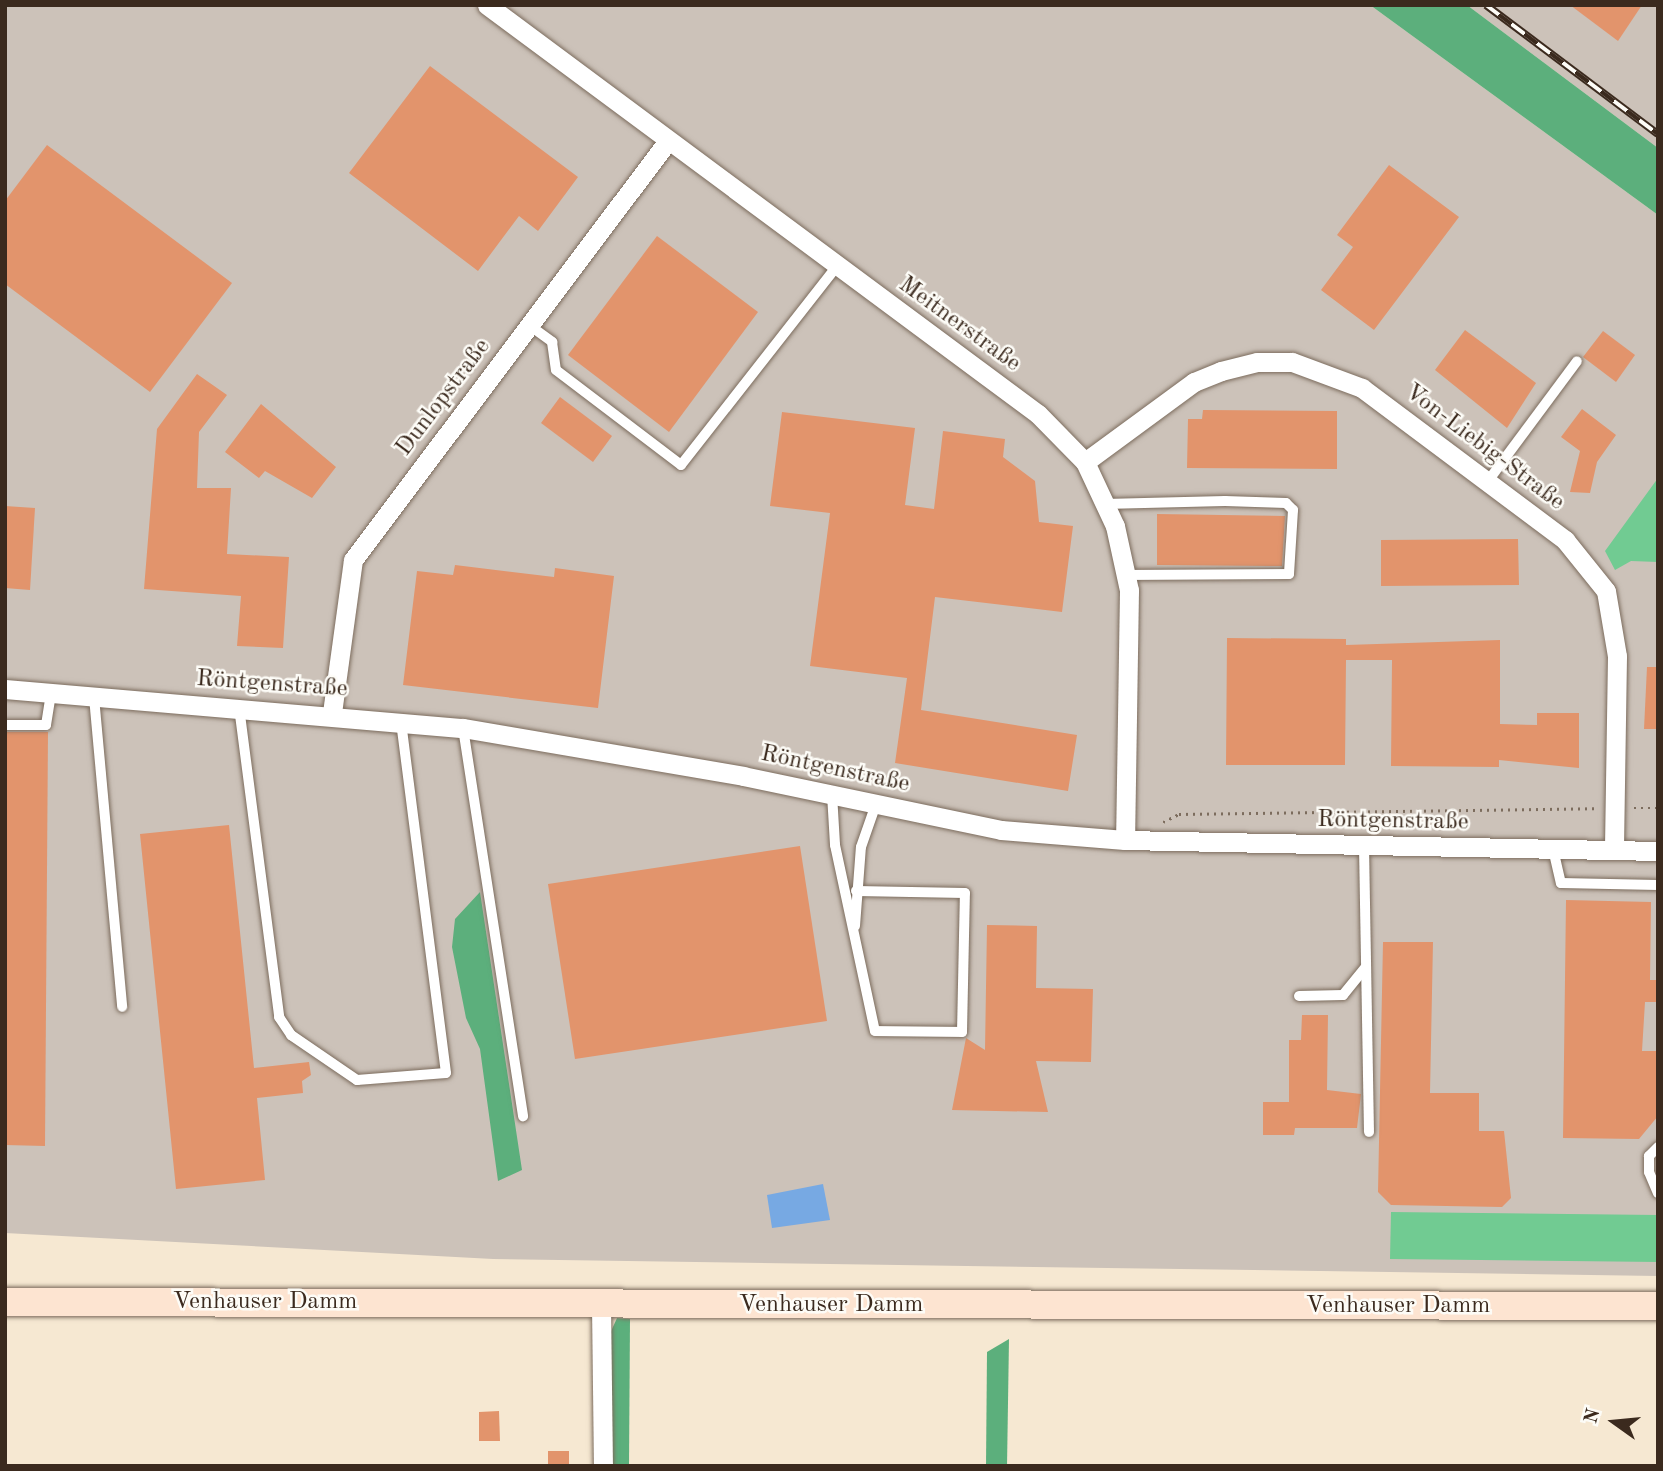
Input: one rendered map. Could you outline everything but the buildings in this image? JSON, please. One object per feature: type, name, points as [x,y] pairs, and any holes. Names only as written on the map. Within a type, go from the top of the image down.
[{"type":"main road","name":"Venhauser Damm","points":[[5,1303],[1658,1306]]},
{"type":"street","name":"Meitnerstraße","points":[[487,5],[667,142],[1038,414],[1085,462],[1104,504],[1125,575],[1125,831]]},
{"type":"street","name":"Dunlopstraße","points":[[332,713],[353,560],[667,142]]},
{"type":"street","name":"Von-Liebig-Straße","points":[[1085,462],[1194,382],[1257,362],[1292,362],[1362,388],[1488,481],[1585,558],[1606,591],[1617,656],[1614,849]]},
{"type":"street","name":"Röntgenstraße","points":[[5,689],[332,713],[463,728],[832,794],[1001,830],[1125,831],[1364,846],[1658,851]]},
{"type":"street","points":[[601,1305],[603,1466]]},
{"type":"lane","points":[[530,325],[552,342],[556,370],[681,466],[838,265]]},
{"type":"lane","points":[[1488,481],[1577,361]]},
{"type":"lane","points":[[1104,504],[1225,501],[1286,503],[1293,510],[1289,574],[1125,575]]},
{"type":"lane","points":[[5,725],[46,725],[51,694]]},
{"type":"lane","points":[[94,696],[122,1007]]},
{"type":"lane","points":[[239,707],[279,1017],[332,1068],[357,1080],[446,1073],[401,722]]},
{"type":"lane","points":[[463,728],[523,1116]]},
{"type":"lane","points":[[832,794],[855,944],[875,1031],[962,1032],[965,893],[856,891]]},
{"type":"lane","points":[[855,944],[856,891],[861,847],[876,804]]},
{"type":"lane","points":[[1364,846],[1369,1132]]},
{"type":"lane","points":[[1553,849],[1561,883],[1658,885]]},
{"type":"lane","points":[[1299,996],[1343,995],[1366,967]]},
{"type":"lane","points":[[1658,1147],[1649,1157],[1648,1172],[1658,1193]]},
{"type":"path","points":[[1125,831],[1161,823],[1179,814],[1658,808]]},
{"type":"shaded area","points":[[5,5],[1370,5],[1658,215],[1658,1276],[493,1259],[5,1233]]},
{"type":"shaded area","points":[[1467,5],[1658,5],[1658,148]]},
{"type":"green space","points":[[1370,5],[1467,5],[1658,148],[1658,215]]},
{"type":"green space","points":[[1658,478],[1658,562],[1631,561],[1615,570],[1605,551]]},
{"type":"green space","points":[[480,892],[522,1170],[498,1181],[480,1049],[466,1018],[452,947],[455,919]]},
{"type":"green space","points":[[1391,1212],[1658,1215],[1658,1262],[1390,1259]]},
{"type":"green space","points":[[617,1318],[630,1319],[629,1466],[605,1466],[608,1338]]},
{"type":"green space","points":[[1009,1339],[1007,1466],[986,1466],[987,1352]]},
{"type":"water","points":[[823,1184],[830,1220],[772,1228],[767,1195]]},
{"type":"railway","points":[[1486,5],[1658,134]]}]
